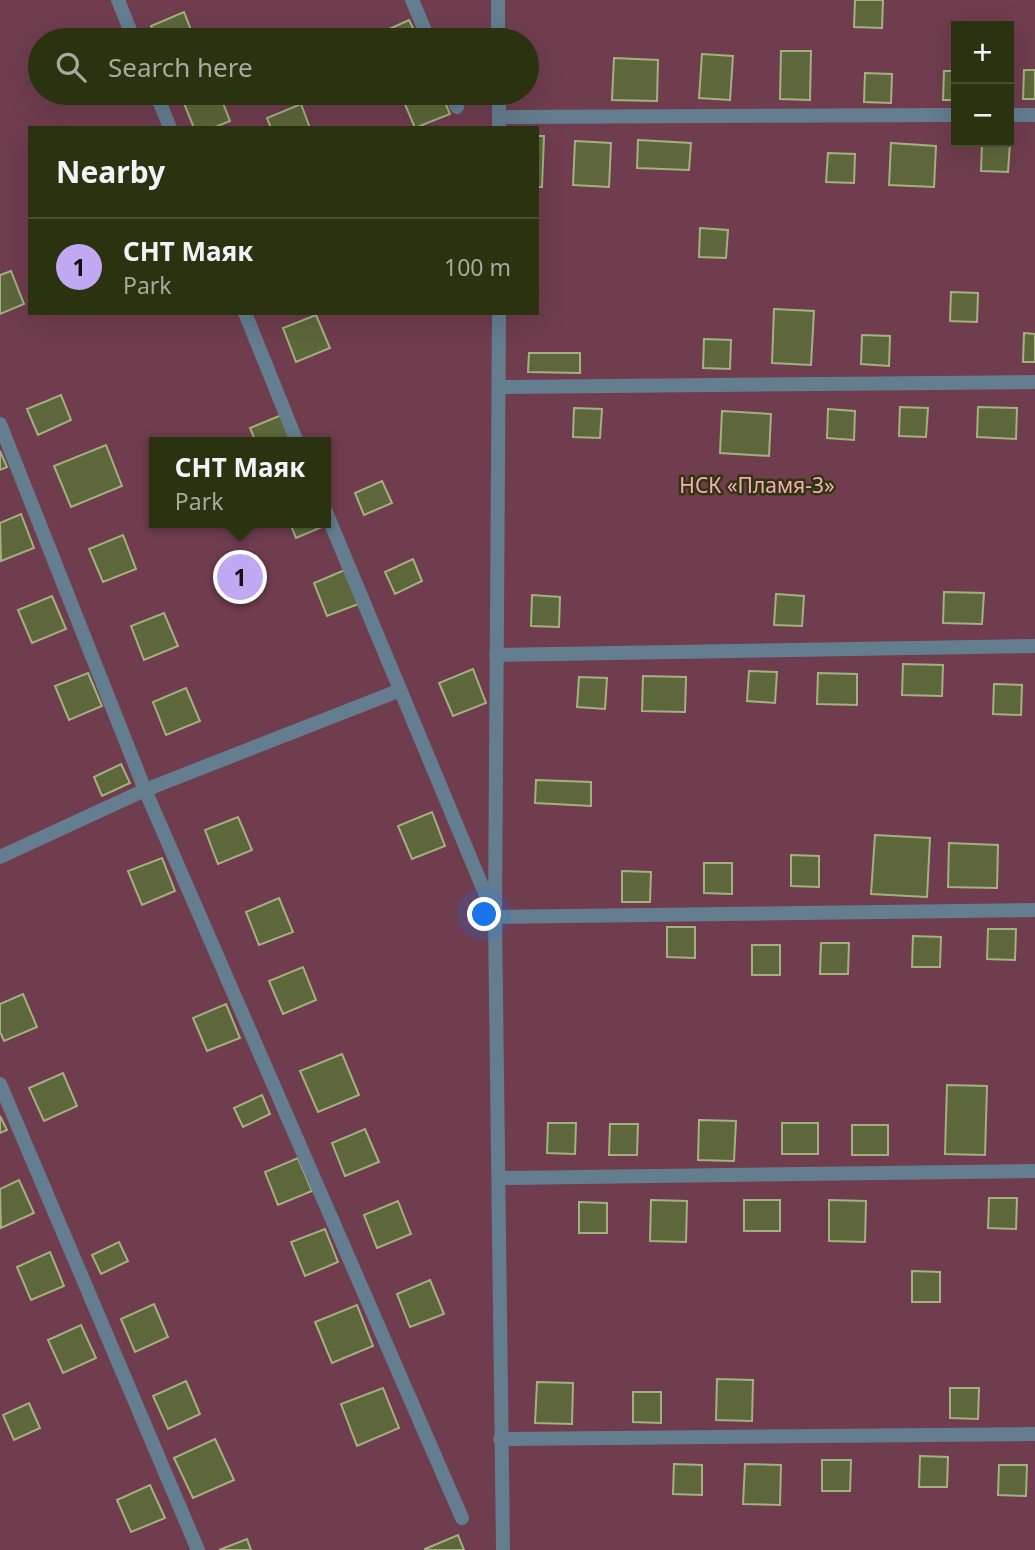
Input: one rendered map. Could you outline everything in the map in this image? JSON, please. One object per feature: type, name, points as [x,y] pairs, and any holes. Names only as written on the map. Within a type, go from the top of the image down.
[{"type":"street","points":[[118,0],[129,28]]},
{"type":"street","points":[[412,0],[424,28]]},
{"type":"street","points":[[498,0],[498,28]]},
{"type":"street","points":[[161,105],[169,126]]},
{"type":"street","points":[[499,122],[951,115]]},
{"type":"street","points":[[1014,115],[1035,115]]},
{"type":"street","points":[[246,315],[296,437]]},
{"type":"street","points":[[499,315],[495,917],[503,1550]]},
{"type":"street","points":[[499,387],[1035,382]]},
{"type":"street","points":[[0,424],[145,790],[462,1518]]},
{"type":"street","points":[[331,524],[398,691],[495,917]]},
{"type":"street","points":[[496,655],[1035,646]]},
{"type":"street","points":[[0,857],[145,790],[398,691]]},
{"type":"street","points":[[495,917],[1035,910]]},
{"type":"street","points":[[0,1084],[198,1550]]},
{"type":"street","points":[[499,1178],[1035,1171]]},
{"type":"street","points":[[500,1439],[1035,1434]]},
{"type":"green space","name":"НСК «Пламя-3»","points":[[0,0],[1035,0],[1035,1550],[0,1550]]},
{"type":"building","points":[[855,0],[883,0],[882,28],[854,27]]},
{"type":"building","points":[[184,12],[190,28],[152,28],[151,26]]},
{"type":"building","points":[[409,20],[413,28],[391,28]]},
{"type":"building","points":[[781,51],[811,51],[810,100],[780,99]]},
{"type":"building","points":[[702,54],[733,56],[730,100],[699,98]]},
{"type":"building","points":[[614,58],[658,60],[657,101],[612,100]]},
{"type":"building","points":[[1024,70],[1035,70],[1035,99],[1023,99]]},
{"type":"building","points":[[944,71],[951,71],[951,100],[943,100]]},
{"type":"building","points":[[865,73],[892,74],[891,103],[864,102]]},
{"type":"building","points":[[185,105],[224,105],[230,121],[218,126],[193,126]]},
{"type":"building","points":[[301,105],[309,126],[270,126],[267,118]]},
{"type":"building","points":[[405,105],[446,105],[450,114],[414,126]]},
{"type":"building","points":[[539,136],[544,136],[542,187],[539,187]]},
{"type":"building","points":[[638,140],[691,143],[689,170],[637,168]]},
{"type":"building","points":[[575,141],[611,143],[609,187],[573,185]]},
{"type":"building","points":[[891,143],[936,146],[934,187],[889,185]]},
{"type":"building","points":[[982,147],[1010,147],[1008,172],[981,171]]},
{"type":"building","points":[[828,153],[855,154],[854,183],[826,182]]},
{"type":"building","points":[[700,228],[728,230],[726,258],[699,257]]},
{"type":"building","points":[[11,271],[24,304],[0,314],[0,275]]},
{"type":"building","points":[[951,292],[978,293],[977,322],[950,321]]},
{"type":"building","points":[[774,309],[814,311],[811,365],[772,363]]},
{"type":"building","points":[[316,315],[330,348],[296,362],[283,328]]},
{"type":"building","points":[[1024,333],[1035,334],[1035,362],[1023,362]]},
{"type":"building","points":[[862,335],[890,336],[889,366],[861,364]]},
{"type":"building","points":[[704,339],[731,340],[730,369],[703,368]]},
{"type":"building","points":[[529,353],[580,353],[580,373],[528,372]]},
{"type":"building","points":[[61,395],[71,420],[38,435],[27,409]]},
{"type":"building","points":[[900,407],[928,408],[926,437],[899,436]]},
{"type":"building","points":[[978,407],[1017,408],[1016,439],[977,437]]},
{"type":"building","points":[[574,408],[602,409],[600,438],[573,437]]},
{"type":"building","points":[[828,409],[855,411],[854,440],[827,438]]},
{"type":"building","points":[[722,411],[771,414],[769,456],[720,453]]},
{"type":"building","points":[[284,414],[293,437],[254,437],[250,428]]},
{"type":"building","points":[[106,445],[122,486],[71,507],[54,466]]},
{"type":"building","points":[[0,451],[7,467],[0,470]]},
{"type":"building","points":[[382,481],[392,503],[364,515],[355,493]]},
{"type":"building","points":[[21,514],[34,548],[1,561],[0,523]]},
{"type":"building","points":[[292,528],[320,528],[296,538]]},
{"type":"building","points":[[123,535],[136,569],[103,582],[89,549]]},
{"type":"building","points":[[413,559],[422,581],[395,594],[385,572]]},
{"type":"building","points":[[347,569],[361,603],[327,616],[314,583]]},
{"type":"building","points":[[944,592],[984,593],[982,624],[943,623]]},
{"type":"building","points":[[776,594],[804,596],[802,626],[774,625]]},
{"type":"building","points":[[532,595],[560,597],[559,627],[531,626]]},
{"type":"building","points":[[52,596],[66,629],[32,643],[18,610]]},
{"type":"building","points":[[164,613],[178,646],[144,660],[131,626]]},
{"type":"building","points":[[903,664],[943,665],[942,696],[902,695]]},
{"type":"building","points":[[473,669],[486,703],[453,716],[439,683]]},
{"type":"building","points":[[749,671],[777,672],[775,703],[747,701]]},
{"type":"building","points":[[88,673],[102,706],[69,720],[55,686]]},
{"type":"building","points":[[818,673],[857,674],[857,705],[817,704]]},
{"type":"building","points":[[643,676],[686,677],[685,712],[642,711]]},
{"type":"building","points":[[579,677],[607,678],[605,709],[577,707]]},
{"type":"building","points":[[994,684],[1022,685],[1021,715],[993,714]]},
{"type":"building","points":[[186,688],[200,721],[166,735],[153,702]]},
{"type":"building","points":[[121,764],[130,783],[102,796],[94,777]]},
{"type":"building","points":[[536,780],[591,782],[591,806],[535,803]]},
{"type":"building","points":[[432,812],[445,846],[412,859],[398,826]]},
{"type":"building","points":[[238,817],[252,850],[218,864],[205,830]]},
{"type":"building","points":[[875,835],[930,838],[927,897],[871,894]]},
{"type":"building","points":[[949,843],[998,845],[997,888],[948,887]]},
{"type":"building","points":[[791,855],[819,856],[819,887],[791,886]]},
{"type":"building","points":[[162,858],[175,891],[142,905],[128,871]]},
{"type":"building","points":[[704,863],[732,863],[732,894],[704,893]]},
{"type":"building","points":[[622,871],[651,872],[650,902],[622,902]]},
{"type":"building","points":[[279,898],[293,932],[259,945],[246,912]]},
{"type":"building","points":[[667,927],[695,927],[695,958],[667,957]]},
{"type":"building","points":[[988,929],[1016,929],[1015,960],[987,959]]},
{"type":"building","points":[[913,936],[941,937],[940,967],[912,967]]},
{"type":"building","points":[[821,943],[849,943],[848,974],[820,974]]},
{"type":"building","points":[[752,945],[780,945],[780,975],[752,975]]},
{"type":"building","points":[[303,967],[316,1000],[283,1014],[269,981]]},
{"type":"building","points":[[23,994],[37,1027],[4,1041],[0,1032],[0,1004]]},
{"type":"building","points":[[226,1004],[240,1038],[207,1051],[193,1018]]},
{"type":"building","points":[[342,1054],[359,1095],[318,1112],[300,1071]]},
{"type":"building","points":[[63,1073],[77,1106],[44,1121],[29,1088]]},
{"type":"building","points":[[947,1085],[987,1086],[985,1155],[945,1154]]},
{"type":"building","points":[[262,1095],[270,1114],[243,1127],[234,1108]]},
{"type":"building","points":[[0,1116],[7,1130],[0,1133]]},
{"type":"building","points":[[699,1120],[736,1121],[734,1161],[698,1160]]},
{"type":"building","points":[[548,1123],[576,1123],[575,1154],[547,1153]]},
{"type":"building","points":[[782,1123],[818,1123],[818,1154],[782,1154]]},
{"type":"building","points":[[610,1124],[638,1124],[637,1155],[609,1155]]},
{"type":"building","points":[[852,1125],[888,1125],[888,1155],[852,1155]]},
{"type":"building","points":[[365,1129],[379,1162],[345,1176],[332,1143]]},
{"type":"building","points":[[298,1158],[312,1191],[278,1205],[265,1172]]},
{"type":"building","points":[[19,1180],[34,1213],[1,1228],[0,1189]]},
{"type":"building","points":[[989,1198],[1017,1198],[1016,1229],[988,1228]]},
{"type":"building","points":[[651,1200],[687,1201],[686,1242],[650,1241]]},
{"type":"building","points":[[744,1200],[780,1200],[780,1231],[744,1231]]},
{"type":"building","points":[[829,1200],[866,1201],[865,1242],[829,1241]]},
{"type":"building","points":[[398,1201],[411,1234],[377,1248],[364,1215]]},
{"type":"building","points":[[579,1202],[607,1203],[607,1233],[579,1233]]},
{"type":"building","points":[[325,1229],[338,1262],[305,1276],[291,1242]]},
{"type":"building","points":[[119,1242],[128,1261],[101,1274],[92,1255]]},
{"type":"building","points":[[50,1252],[64,1286],[31,1300],[17,1267]]},
{"type":"building","points":[[912,1271],[940,1272],[940,1302],[912,1302]]},
{"type":"building","points":[[430,1280],[444,1314],[410,1327],[397,1294]]},
{"type":"building","points":[[154,1304],[168,1337],[135,1352],[121,1319]]},
{"type":"building","points":[[357,1305],[373,1346],[332,1363],[315,1322]]},
{"type":"building","points":[[81,1325],[96,1358],[63,1373],[48,1340]]},
{"type":"building","points":[[717,1379],[753,1380],[752,1421],[716,1420]]},
{"type":"building","points":[[186,1381],[200,1414],[168,1429],[153,1396]]},
{"type":"building","points":[[537,1382],[573,1383],[572,1424],[535,1423]]},
{"type":"building","points":[[383,1388],[399,1428],[357,1446],[341,1404]]},
{"type":"building","points":[[950,1388],[979,1388],[978,1419],[950,1418]]},
{"type":"building","points":[[633,1392],[661,1392],[661,1423],[633,1422]]},
{"type":"building","points":[[29,1403],[40,1428],[14,1440],[3,1415]]},
{"type":"building","points":[[215,1439],[234,1480],[193,1498],[174,1458]]},
{"type":"building","points":[[920,1456],[948,1457],[947,1487],[919,1487]]},
{"type":"building","points":[[822,1460],[851,1460],[850,1491],[822,1491]]},
{"type":"building","points":[[674,1464],[702,1465],[702,1495],[673,1494]]},
{"type":"building","points":[[745,1464],[781,1465],[780,1505],[743,1504]]},
{"type":"building","points":[[999,1465],[1027,1465],[1026,1496],[998,1495]]},
{"type":"building","points":[[150,1485],[165,1518],[131,1532],[117,1500]]},
{"type":"building","points":[[458,1535],[464,1550],[425,1550],[425,1549]]},
{"type":"building","points":[[247,1539],[251,1550],[219,1550]]},
{"type":"place","name":"СНТ Маяк","points":[[240,577]]}]
